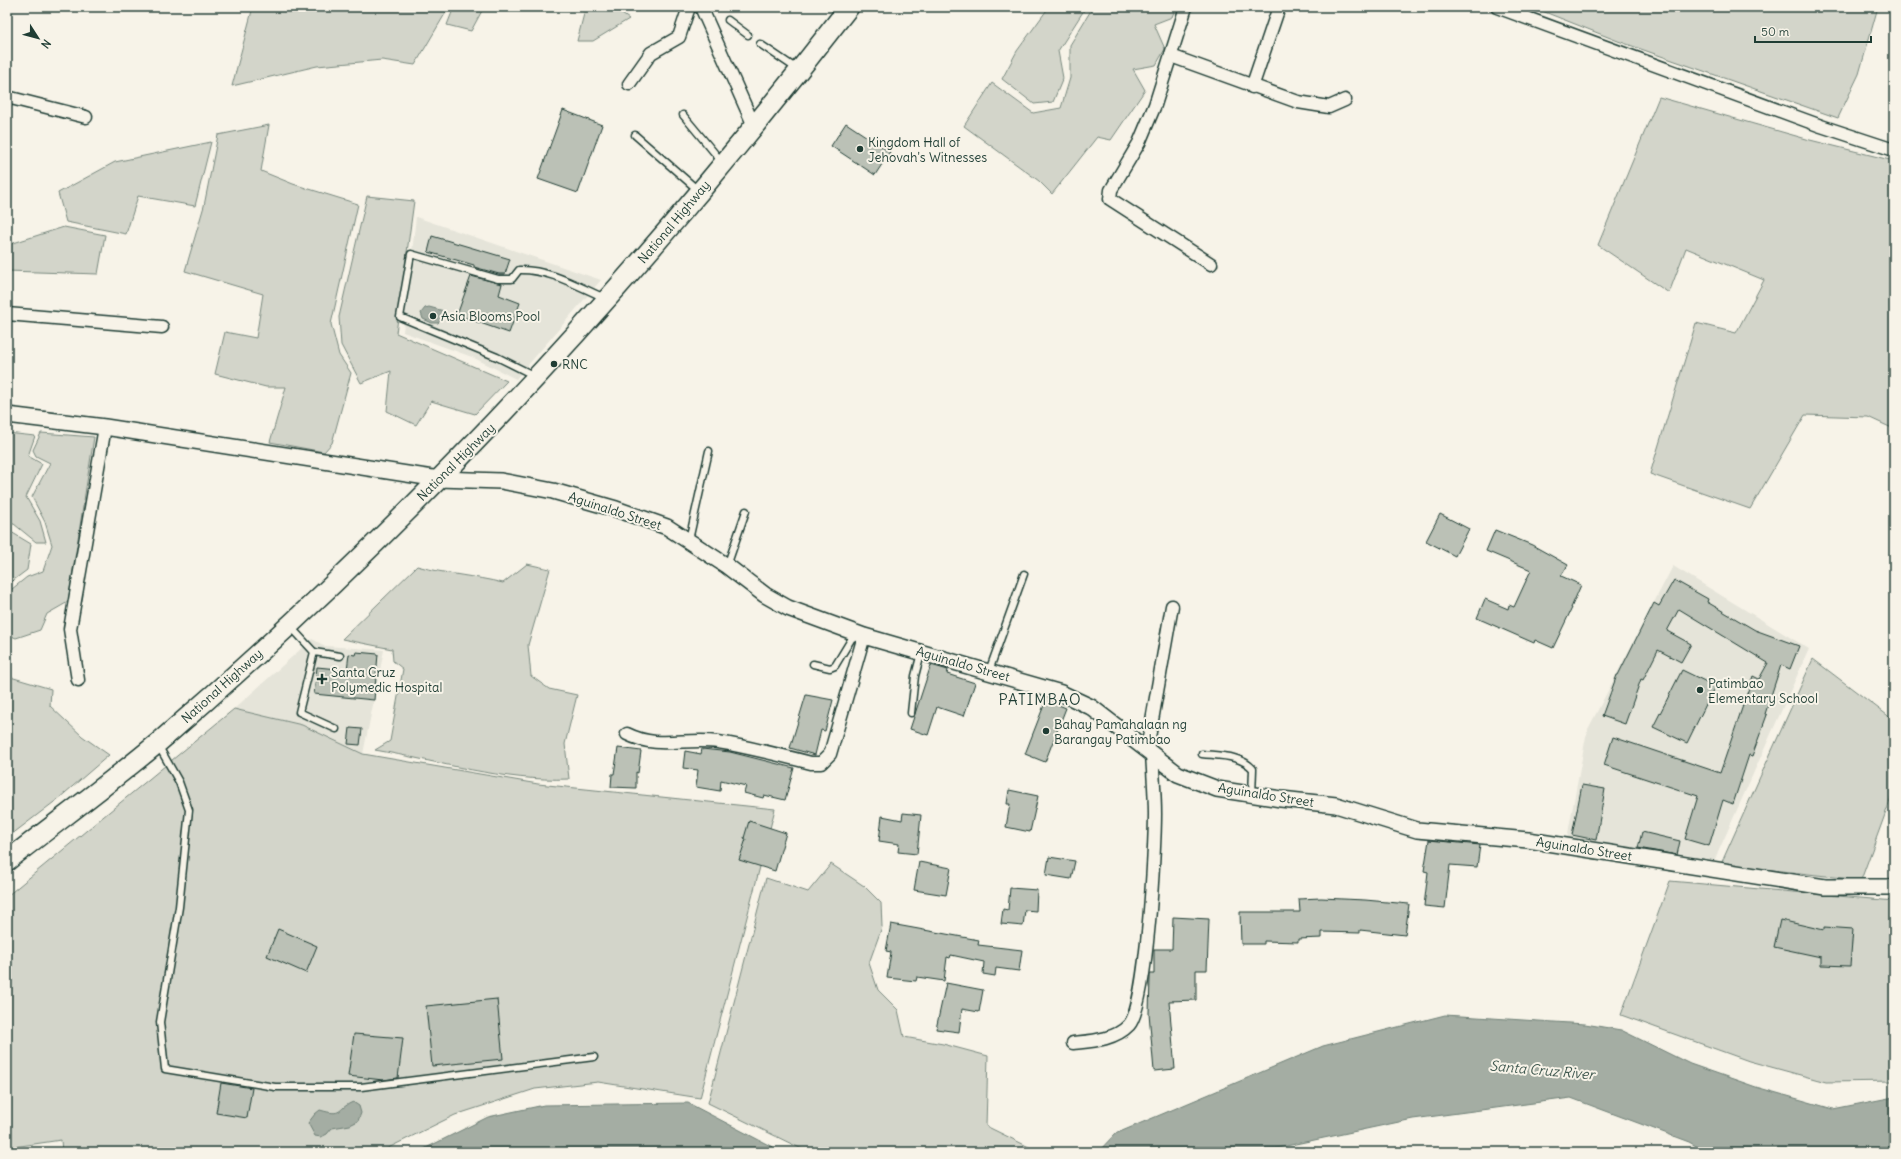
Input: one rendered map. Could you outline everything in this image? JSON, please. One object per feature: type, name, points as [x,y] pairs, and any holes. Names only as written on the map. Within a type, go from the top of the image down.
[{"type":"main road","name":"National Highway","points":[[7,861],[157,743],[289,625],[479,439],[608,300],[700,192],[800,70],[849,7]]},
{"type":"street","points":[[629,84],[650,53],[679,37],[689,7]]},
{"type":"street","points":[[701,7],[754,126]]},
{"type":"street","points":[[1186,7],[1155,105],[1139,143],[1111,190],[1110,199],[1211,264]]},
{"type":"street","points":[[1252,87],[1278,7]]},
{"type":"street","points":[[1497,7],[1820,126],[1894,150]]},
{"type":"street","points":[[1171,56],[1252,87],[1298,102],[1329,107],[1345,100]]},
{"type":"street","points":[[8,100],[86,117]]},
{"type":"street","points":[[7,314],[162,327]]},
{"type":"street","name":"Aguinaldo Street","points":[[7,415],[105,427],[439,479],[500,481],[553,491],[616,509],[667,527],[727,566],[765,595],[788,608],[859,634],[1061,693],[1091,707],[1178,774],[1217,789],[1252,795],[1336,805],[1418,830],[1528,840],[1826,887],[1894,887]]},
{"type":"street","points":[[78,680],[70,630],[105,427]]},
{"type":"street","points":[[1073,1043],[1108,1038],[1130,1024],[1137,1004],[1142,982],[1150,915],[1155,814],[1149,751],[1172,606]]},
{"type":"street","points":[[627,734],[638,740],[657,744],[691,741],[717,742],[811,763],[821,763],[830,754],[859,634]]},
{"type":"lane","points":[[728,20],[748,35]]},
{"type":"lane","points":[[760,44],[800,70]]},
{"type":"lane","points":[[683,115],[723,164]]},
{"type":"lane","points":[[635,135],[700,192]]},
{"type":"lane","points":[[536,377],[497,357],[400,317],[411,254],[498,279],[512,279],[518,270],[531,270],[555,276],[608,300]]},
{"type":"lane","points":[[688,542],[709,451]]},
{"type":"lane","points":[[727,566],[746,511]]},
{"type":"lane","points":[[989,671],[1024,574]]},
{"type":"lane","points":[[289,625],[314,652],[340,656]]},
{"type":"lane","points":[[813,664],[830,668],[835,666],[859,634]]},
{"type":"lane","points":[[314,652],[299,712],[336,729]]},
{"type":"lane","points":[[911,713],[921,653]]},
{"type":"lane","points":[[157,743],[179,782],[189,810],[179,907],[160,1022],[165,1068],[274,1087],[361,1087],[594,1057]]},
{"type":"lane","points":[[1202,754],[1236,758],[1247,762],[1253,769],[1252,795]]},
{"type":"shaded area","points":[[253,7],[449,7],[415,65],[382,60],[317,66],[232,86]]},
{"type":"shaded area","points":[[454,7],[484,7],[471,31],[447,25]]},
{"type":"shaded area","points":[[579,7],[612,7],[629,19],[593,41],[577,41],[585,10]]},
{"type":"shaded area","points":[[1049,7],[1086,7],[1058,51],[1063,78],[1053,102],[1034,104],[1002,79],[1017,51]]},
{"type":"shaded area","points":[[1093,7],[1176,7],[1172,17],[1154,24],[1165,49],[1156,65],[1133,69],[1145,90],[1111,140],[1097,137],[1052,194],[1039,181],[964,126],[992,83],[1033,113],[1061,108],[1070,78],[1070,45]]},
{"type":"shaded area","points":[[1532,7],[1878,7],[1859,74],[1838,118],[1618,41]]},
{"type":"shaded area","points":[[1659,97],[1810,140],[1894,161],[1894,429],[1868,417],[1805,415],[1750,509],[1650,474],[1696,323],[1736,333],[1764,280],[1686,248],[1669,293],[1598,245]]},
{"type":"shaded area","points":[[269,125],[261,171],[293,184],[358,204],[331,324],[339,355],[351,373],[332,443],[324,452],[270,442],[286,387],[266,387],[215,374],[225,332],[256,338],[263,294],[185,271],[204,206],[218,135]]},
{"type":"shaded area","points":[[211,142],[195,206],[138,196],[126,234],[66,222],[58,193],[115,162]]},
{"type":"shaded area","points":[[367,196],[414,201],[396,333],[507,381],[475,414],[431,401],[416,425],[387,411],[391,371],[361,383],[341,345],[339,317]]},
{"type":"shaded area","points":[[416,217],[601,280],[516,379],[472,357],[403,332]]},
{"type":"shaded area","points":[[64,227],[105,235],[98,274],[7,271],[7,245]]},
{"type":"shaded area","points":[[7,433],[35,436],[28,456],[42,464],[26,497],[40,521],[46,542],[36,542],[14,524],[7,524]]},
{"type":"shaded area","points":[[41,433],[94,437],[68,602],[47,614],[40,630],[16,638],[7,634],[7,593],[27,577],[43,571],[52,545],[45,522],[32,497],[50,463],[36,456],[33,450]]},
{"type":"shaded area","points":[[7,532],[11,532],[31,544],[27,570],[7,585]]},
{"type":"shaded area","points":[[527,564],[550,569],[528,645],[531,676],[549,689],[577,695],[565,744],[569,779],[545,779],[496,774],[375,750],[390,741],[403,669],[393,661],[392,649],[342,639],[417,566],[503,583]]},
{"type":"shaded area","name":"Patimbao Elementary School","points":[[1673,566],[1809,649],[1711,868],[1566,844],[1587,731]]},
{"type":"shaded area","name":"Santa Cruz Polymedic Hospital","points":[[312,639],[325,646],[384,650],[363,754],[302,725],[234,709]]},
{"type":"shaded area","points":[[1813,659],[1887,715],[1894,722],[1894,790],[1861,880],[1721,864]]},
{"type":"shaded area","points":[[7,676],[51,689],[50,706],[82,736],[109,755],[58,799],[7,838]]},
{"type":"shaded area","points":[[234,709],[302,725],[363,754],[538,784],[775,809],[700,1098],[598,1082],[535,1089],[455,1115],[380,1152],[62,1152],[61,1140],[7,1148],[7,896]]},
{"type":"shaded area","points":[[831,864],[864,886],[881,903],[882,927],[869,963],[878,990],[898,1010],[904,1037],[943,1044],[988,1056],[986,1126],[1035,1150],[1064,1150],[1063,1152],[808,1152],[708,1103],[766,878],[808,892]]},
{"type":"shaded area","points":[[1670,881],[1894,901],[1894,1081],[1826,1082],[1749,1061],[1621,1015]]},
{"type":"water","name":"Asia Blooms Pool","points":[[429,307],[444,311],[446,315],[438,323],[432,323],[423,319],[421,313],[425,308]]},
{"type":"water","name":"Santa Cruz River","points":[[1445,1015],[1585,1024],[1621,1030],[1690,1064],[1756,1087],[1833,1109],[1894,1097],[1894,1152],[1707,1152],[1689,1142],[1571,1098],[1413,1119],[1258,1152],[1098,1152],[1115,1134],[1323,1046]]},
{"type":"water","points":[[353,1102],[359,1106],[361,1113],[358,1121],[350,1125],[332,1128],[327,1134],[321,1137],[315,1136],[308,1123],[315,1114],[320,1110],[333,1113],[337,1112]]},
{"type":"water","points":[[688,1103],[782,1152],[418,1152],[488,1117],[544,1105]]},
{"type":"building","points":[[563,110],[602,125],[578,193],[538,179]]},
{"type":"building","name":"Kingdom Hall of Jehovah's Witnesses","points":[[846,123],[890,152],[875,175],[831,146]]},
{"type":"building","points":[[432,236],[510,259],[505,274],[499,274],[474,267],[474,265],[428,252]]},
{"type":"building","points":[[471,276],[502,284],[499,295],[520,303],[509,333],[457,315]]},
{"type":"building","points":[[1440,514],[1469,529],[1455,556],[1426,541]]},
{"type":"building","points":[[1495,530],[1532,545],[1568,565],[1561,576],[1581,585],[1553,648],[1535,640],[1534,643],[1477,618],[1485,599],[1508,609],[1509,605],[1514,607],[1531,570],[1486,551]]},
{"type":"building","points":[[1674,580],[1708,599],[1707,602],[1755,630],[1799,646],[1790,669],[1781,665],[1765,714],[1767,715],[1752,756],[1749,755],[1733,804],[1723,800],[1709,846],[1685,839],[1698,796],[1604,765],[1613,737],[1720,773],[1753,676],[1759,679],[1768,663],[1679,609],[1667,631],[1691,644],[1681,662],[1658,650],[1643,680],[1641,679],[1625,724],[1602,716],[1617,675],[1654,603],[1659,606]]},
{"type":"building","points":[[356,652],[378,654],[374,700],[314,694],[317,667],[347,670],[349,654],[355,655]]},
{"type":"building","points":[[931,665],[948,670],[947,674],[975,683],[964,716],[937,707],[928,735],[910,729]]},
{"type":"building","points":[[1682,670],[1715,686],[1687,743],[1653,727]]},
{"type":"building","points":[[806,695],[833,700],[825,731],[821,730],[815,755],[790,748]]},
{"type":"building","name":"Bahay Pamahalaan ng Barangay Patimbao","points":[[1046,700],[1066,708],[1045,762],[1025,754]]},
{"type":"building","points":[[350,728],[362,729],[360,745],[348,744]]},
{"type":"building","points":[[618,748],[641,751],[638,773],[636,772],[636,788],[611,787],[612,774],[614,774]]},
{"type":"building","points":[[702,749],[730,752],[794,768],[785,800],[764,795],[763,798],[744,793],[746,786],[721,780],[720,791],[696,787],[698,770],[683,768],[685,751],[701,754]]},
{"type":"building","points":[[1582,785],[1605,789],[1596,840],[1572,835]]},
{"type":"building","points":[[1009,790],[1038,796],[1030,832],[1006,827],[1010,804],[1007,804]]},
{"type":"building","points":[[903,813],[921,815],[917,854],[898,852],[899,844],[879,841],[882,816],[902,820]]},
{"type":"building","points":[[749,821],[786,833],[775,871],[739,860],[746,839],[744,838]]},
{"type":"building","points":[[1642,832],[1680,841],[1677,855],[1638,848]]},
{"type":"building","points":[[1429,840],[1480,845],[1477,867],[1450,865],[1445,908],[1424,906],[1428,872],[1424,871]]},
{"type":"building","points":[[1049,857],[1075,861],[1071,879],[1046,875]]},
{"type":"building","points":[[919,862],[951,868],[946,895],[914,890]]},
{"type":"building","points":[[1010,888],[1037,890],[1036,911],[1025,910],[1023,926],[1001,924],[1003,909],[1008,910]]},
{"type":"building","points":[[1321,898],[1409,904],[1405,935],[1360,930],[1360,933],[1322,932],[1322,938],[1298,939],[1298,942],[1264,941],[1264,944],[1241,944],[1240,912],[1300,912],[1299,899]]},
{"type":"building","points":[[1173,917],[1209,919],[1207,970],[1196,970],[1196,1000],[1169,1001],[1175,1069],[1154,1071],[1149,1013],[1150,974],[1154,974],[1154,949],[1172,949]]},
{"type":"building","points":[[1780,920],[1824,930],[1824,927],[1853,929],[1850,966],[1821,965],[1821,957],[1774,947]]},
{"type":"building","points":[[891,924],[979,940],[978,945],[1022,950],[1019,971],[996,968],[995,976],[983,974],[984,962],[951,955],[950,958],[947,957],[944,981],[917,977],[916,981],[887,978],[891,952],[886,951]]},
{"type":"building","points":[[278,929],[317,946],[306,973],[267,956]]},
{"type":"building","points":[[946,983],[983,990],[979,1012],[962,1009],[959,1032],[936,1029]]},
{"type":"building","points":[[497,999],[503,1059],[432,1066],[426,1006]]},
{"type":"building","points":[[354,1034],[403,1038],[398,1078],[383,1080],[348,1076]]},
{"type":"building","points":[[221,1083],[252,1088],[247,1118],[216,1113]]},
{"type":"place","name":"Kingdom Hall of Jehovah's Witnesses","points":[[860,149]]},
{"type":"place","name":"Asia Blooms Pool","points":[[433,316]]},
{"type":"place","name":"RNC","points":[[554,364]]},
{"type":"place","name":"Santa Cruz Polymedic Hospital","points":[[322,679]]},
{"type":"place","name":"Patimbao Elementary School","points":[[1700,690]]},
{"type":"place","name":"Bahay Pamahalaan ng Barangay Patimbao","points":[[1046,731]]},
{"type":"district","name":"PATIMBAO","points":[[1040,699]]}]
